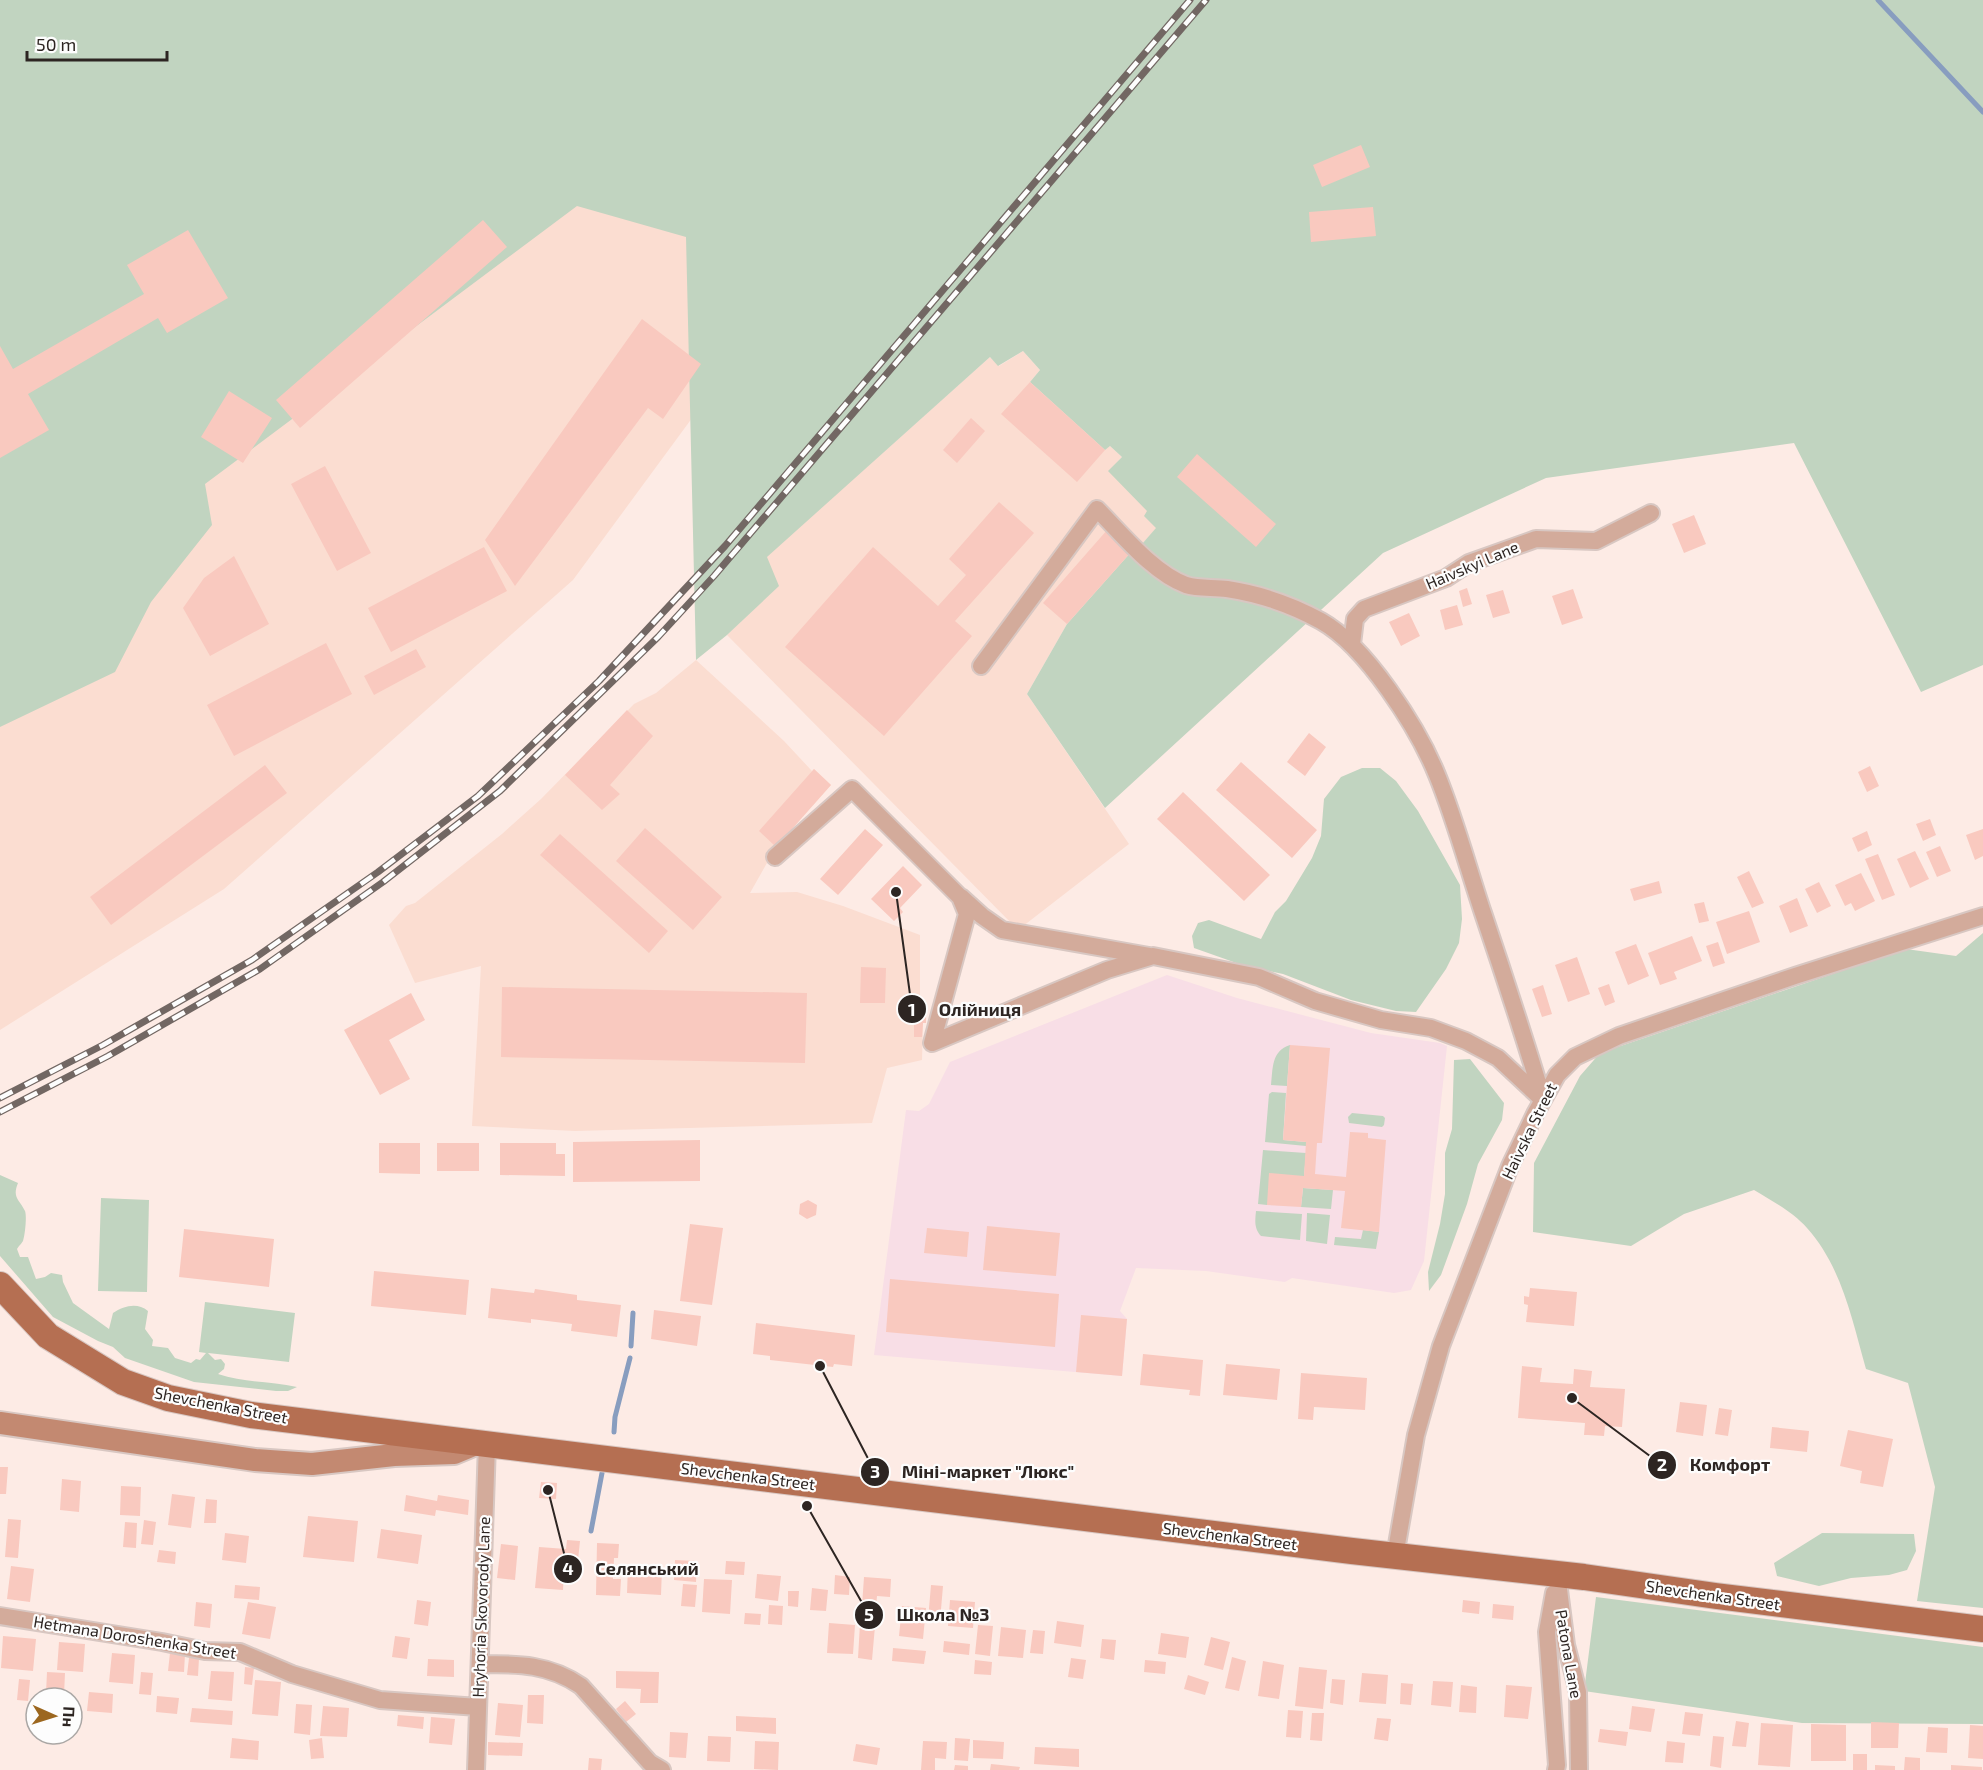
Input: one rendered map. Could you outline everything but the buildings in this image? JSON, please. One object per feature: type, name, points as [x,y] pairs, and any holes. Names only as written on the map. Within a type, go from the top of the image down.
[{"type":"main road","name":"Shevchenka Street","points":[[0,1285],[48,1336],[123,1382],[168,1398],[251,1415],[1395,1556],[1594,1578],[1983,1629]]},
{"type":"main road","name":"Shevchenka Street","points":[[0,1423],[255,1460],[312,1464],[394,1455],[454,1453],[482,1444]]},
{"type":"street","points":[[981,666],[1097,509],[1160,571],[1187,585],[1225,588],[1258,594],[1323,622],[1352,644],[1374,670],[1396,702],[1437,774],[1526,1041],[1543,1100]]},
{"type":"street","name":"Haivskyi Lane","points":[[1352,644],[1354,619],[1364,609],[1446,578],[1469,563],[1536,539],[1596,541],[1651,513]]},
{"type":"street","points":[[774,857],[852,789],[960,897],[1002,930],[1259,977],[1315,1002],[1381,1020],[1431,1028],[1466,1041],[1498,1058],[1543,1100]]},
{"type":"street","points":[[960,897],[967,914],[932,1043],[1107,970],[1153,956]]},
{"type":"street","name":"Haivska Street","points":[[1395,1556],[1416,1435],[1450,1318],[1510,1166],[1557,1075],[1575,1057],[1619,1036],[1983,916]]},
{"type":"street","name":"Hryhoria Skovorody Lane","points":[[476,1770],[481,1664],[482,1444]]},
{"type":"street","points":[[1556,1770],[1547,1632],[1557,1574]]},
{"type":"street","name":"Patona Lane","points":[[1557,1574],[1566,1645],[1578,1692],[1579,1770]]},
{"type":"street","name":"Hetmana Doroshenka Street","points":[[0,1616],[205,1651],[240,1653],[292,1674],[380,1700],[478,1707]]},
{"type":"street","points":[[481,1664],[541,1667],[570,1678],[581,1686],[650,1763],[662,1770]]},
{"type":"shaded area","points":[[709,171],[781,297],[573,580],[224,889],[0,1030],[0,288]]},
{"type":"shaded area","points":[[1023,351],[1040,370],[1030,382],[1105,449],[1110,446],[1122,457],[1109,471],[1148,511],[1157,528],[1142,544],[1140,543],[1067,624],[1027,694],[1129,844],[1018,930],[727,635],[778,586],[766,557],[990,357],[999,366]]},
{"type":"shaded area","points":[[696,660],[784,741],[812,771],[814,769],[831,785],[776,847],[750,893],[797,892],[843,906],[920,935],[920,1002],[926,1003],[922,1060],[887,1068],[872,1123],[575,1131],[472,1126],[481,966],[415,983],[389,925],[406,906],[415,903],[502,834],[541,799],[634,704],[656,693]]},
{"type":"shaded area","points":[[1167,975],[1237,998],[1371,1033],[1447,1046],[1424,1261],[1411,1290],[1394,1293],[1292,1278],[1285,1282],[1206,1271],[1136,1268],[1120,1311],[1127,1319],[1122,1376],[874,1355],[906,1110],[919,1111],[929,1104],[950,1062]]},
{"type":"green space","points":[[0,0],[1983,0],[1983,665],[1921,692],[1794,443],[1546,478],[1383,553],[1105,808],[1027,694],[1067,624],[1140,542],[1142,544],[1156,528],[1144,516],[1147,511],[1108,471],[1122,457],[1110,446],[1105,450],[1030,382],[1040,370],[1023,351],[998,366],[990,357],[767,557],[779,586],[727,635],[696,660],[686,237],[577,206],[205,484],[212,525],[151,602],[115,672],[0,727]]},
{"type":"green space","points":[[1362,768],[1380,768],[1396,781],[1418,811],[1460,885],[1462,919],[1459,943],[1446,969],[1416,1012],[1396,1011],[1351,1000],[1283,974],[1242,965],[1194,948],[1192,936],[1198,923],[1209,920],[1261,939],[1275,912],[1286,901],[1312,858],[1321,836],[1324,799],[1341,777]]},
{"type":"green space","points":[[1983,933],[1983,1608],[1917,1601],[1935,1487],[1908,1383],[1866,1369],[1837,1277],[1819,1243],[1795,1217],[1754,1190],[1684,1214],[1631,1246],[1533,1232],[1534,1163],[1580,1076],[1600,1053],[1906,949],[1956,956]]},
{"type":"green space","points":[[1290,1045],[1287,1086],[1271,1085],[1276,1056]]},
{"type":"green space","points":[[1470,1059],[1504,1103],[1502,1120],[1478,1164],[1467,1204],[1441,1275],[1429,1291],[1428,1272],[1445,1194],[1445,1153],[1452,1129],[1454,1060]]},
{"type":"green space","points":[[1272,1092],[1286,1093],[1283,1140],[1306,1142],[1306,1146],[1265,1142],[1269,1094]]},
{"type":"green space","points":[[1352,1113],[1383,1116],[1384,1125],[1382,1127],[1349,1123],[1348,1117]]},
{"type":"green space","points":[[1263,1150],[1306,1153],[1304,1176],[1267,1205],[1258,1204]]},
{"type":"green space","points":[[0,1175],[18,1183],[16,1195],[25,1211],[26,1221],[23,1241],[17,1249],[20,1257],[28,1257],[36,1279],[51,1273],[62,1275],[73,1303],[109,1329],[113,1313],[130,1306],[144,1308],[148,1311],[145,1329],[153,1340],[152,1346],[168,1348],[175,1358],[191,1363],[196,1359],[200,1360],[206,1353],[199,1352],[205,1302],[295,1313],[289,1362],[208,1353],[215,1360],[221,1359],[225,1364],[224,1369],[218,1374],[297,1387],[288,1391],[276,1391],[194,1382],[125,1358],[113,1347],[53,1317],[0,1256]]},
{"type":"green space","points":[[1303,1188],[1333,1190],[1331,1209],[1301,1207]]},
{"type":"green space","points":[[101,1198],[149,1200],[147,1292],[98,1291]]},
{"type":"green space","points":[[1256,1211],[1302,1214],[1300,1240],[1261,1236],[1256,1227]]},
{"type":"green space","points":[[1307,1213],[1330,1215],[1327,1244],[1306,1241]]},
{"type":"green space","points":[[1363,1230],[1379,1232],[1376,1249],[1334,1245],[1335,1237],[1361,1239]]},
{"type":"green space","points":[[1822,1533],[1914,1534],[1916,1551],[1907,1570],[1889,1575],[1851,1578],[1819,1586],[1777,1576],[1774,1563]]},
{"type":"green space","points":[[1596,1597],[1983,1647],[1983,1724],[1802,1723],[1584,1691]]},
{"type":"waterway","points":[[1878,0],[1983,112]]},
{"type":"waterway","points":[[631,1346],[633,1313]]},
{"type":"waterway","points":[[614,1432],[615,1417],[630,1358]]},
{"type":"waterway","points":[[591,1531],[602,1473]]},
{"type":"railway","points":[[0,1098],[103,1045],[252,960],[378,872],[478,796],[599,681],[725,546],[1190,0]]},
{"type":"railway","points":[[0,1112],[108,1056],[260,969],[383,882],[500,791],[658,637],[714,576],[1206,0]]},
{"type":"place","name":"Олійниця","points":[[896,892]]},
{"type":"place","name":"Міні-маркет \"Люкс\"","points":[[820,1366]]},
{"type":"place","name":"Комфорт","points":[[1572,1398]]},
{"type":"place","name":"Селянський","points":[[548,1490]]},
{"type":"place","name":"Школа №3","points":[[807,1506]]}]
